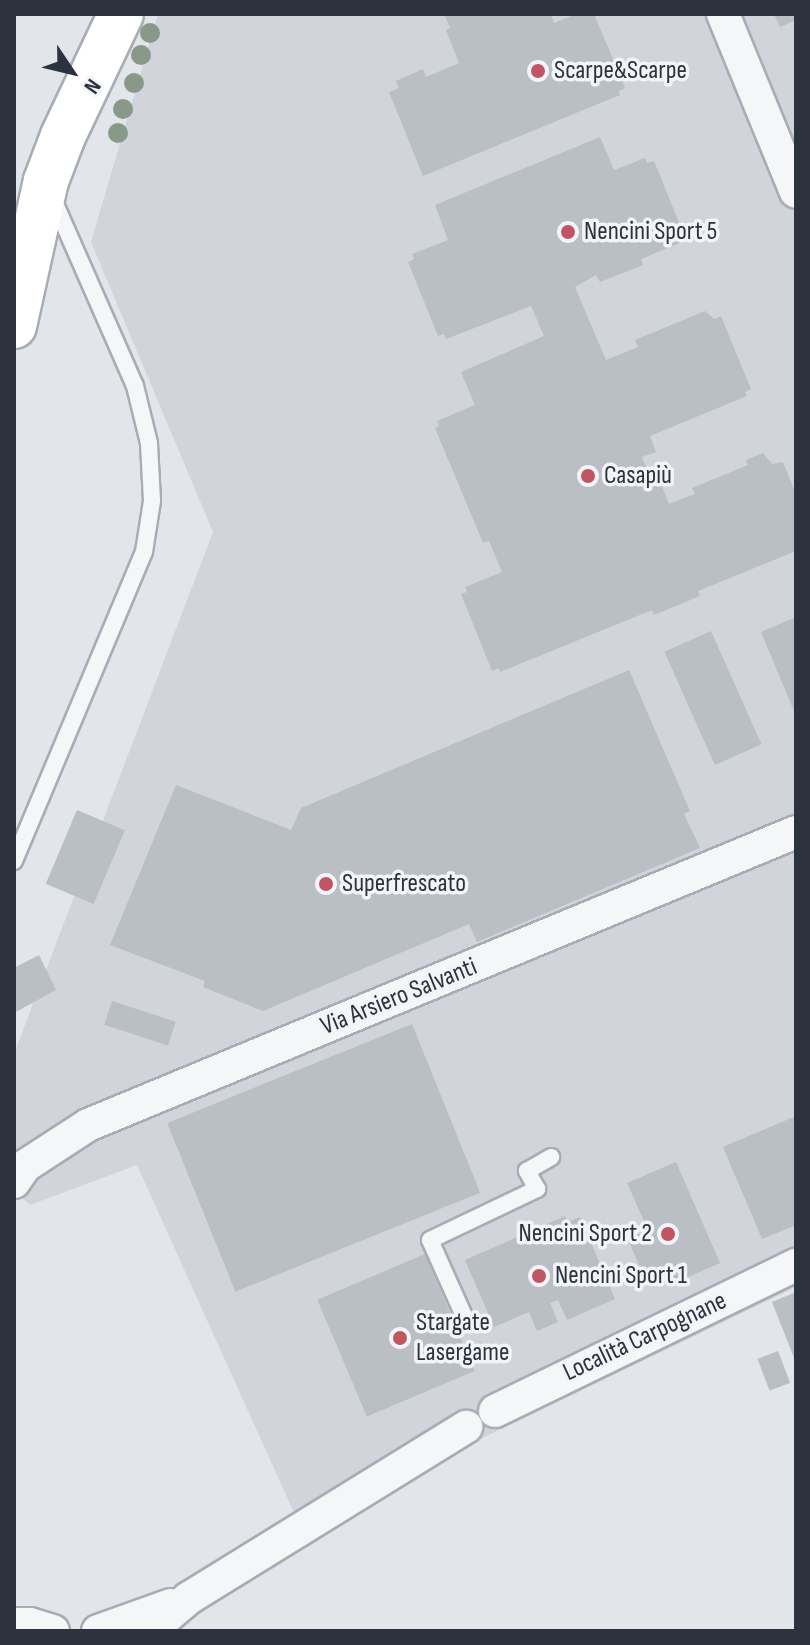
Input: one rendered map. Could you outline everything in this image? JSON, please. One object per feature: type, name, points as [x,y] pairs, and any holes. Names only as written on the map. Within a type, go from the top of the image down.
[{"type":"highway","points":[[63,136],[87,14]]},
{"type":"highway","points":[[14,252],[42,194],[63,136],[121,14]]},
{"type":"highway","points":[[14,326],[42,194]]},
{"type":"street","points":[[723,14],[796,192]]},
{"type":"street","name":"Via Arsiero Salvanti","points":[[14,1182],[25,1166],[88,1125],[796,832]]},
{"type":"street","name":"Località Carpognane","points":[[495,1411],[796,1265]]},
{"type":"street","points":[[150,1631],[189,1598],[466,1427]]},
{"type":"street","points":[[98,1631],[189,1598]]},
{"type":"street","points":[[14,1624],[30,1624],[53,1631]]},
{"type":"lane","points":[[14,861],[144,552],[152,501],[149,443],[135,386],[42,194]]},
{"type":"lane","points":[[464,1316],[430,1240],[537,1189],[527,1171],[551,1157]]},
{"type":"shaded area","points":[[158,14],[796,14],[796,1287],[300,1526],[137,1165],[30,1205],[14,1191],[14,1054],[213,532],[91,242]]},
{"type":"building","points":[[444,14],[551,14],[554,23],[576,14],[594,14],[625,88],[619,91],[620,95],[423,176],[389,92],[399,88],[396,81],[423,69],[426,77],[459,63],[446,30],[450,28]]},
{"type":"building","points":[[774,14],[796,14],[796,20],[780,27]]},
{"type":"building","points":[[600,137],[614,170],[645,158],[647,163],[654,161],[685,237],[679,239],[680,243],[641,259],[643,265],[600,282],[596,275],[575,287],[606,360],[638,347],[635,340],[705,311],[714,319],[721,316],[751,389],[745,392],[747,396],[650,436],[656,452],[642,457],[649,474],[656,471],[669,504],[695,494],[692,488],[748,465],[746,460],[763,453],[772,464],[783,462],[796,494],[796,551],[698,591],[700,596],[654,615],[652,610],[500,672],[498,668],[492,671],[461,594],[467,592],[465,587],[502,572],[489,541],[483,543],[435,428],[439,426],[437,421],[475,405],[461,372],[544,336],[531,306],[446,339],[444,334],[438,336],[408,262],[414,259],[412,254],[448,240],[435,205]]},
{"type":"building","points":[[796,617],[796,716],[761,632]]},
{"type":"building","points":[[711,631],[761,744],[715,765],[664,652]]},
{"type":"building","points":[[629,670],[690,811],[684,814],[700,848],[477,942],[469,924],[263,1011],[203,987],[205,981],[110,945],[176,785],[291,830],[301,808]]},
{"type":"building","points":[[77,810],[125,830],[94,904],[46,884]]},
{"type":"building","points":[[39,955],[56,990],[14,1013],[14,968]]},
{"type":"building","points":[[112,1001],[176,1022],[168,1045],[104,1025]]},
{"type":"building","points":[[412,1024],[480,1193],[235,1292],[167,1123]]},
{"type":"building","points":[[796,1116],[796,1225],[762,1239],[723,1147]]},
{"type":"building","points":[[676,1162],[720,1263],[672,1284],[664,1266],[643,1275],[628,1239],[648,1230],[627,1183]]},
{"type":"building","points":[[565,1216],[567,1222],[580,1217],[615,1299],[567,1320],[558,1300],[550,1303],[558,1322],[537,1331],[529,1312],[494,1327],[465,1260]]},
{"type":"building","points":[[425,1254],[475,1371],[367,1417],[317,1300]]},
{"type":"building","points":[[796,1292],[796,1363],[772,1302]]},
{"type":"building","points":[[778,1351],[790,1383],[770,1391],[757,1359]]},
{"type":"place","name":"Scarpe&Scarpe","points":[[538,71]]},
{"type":"place","name":"Nencini Sport 5","points":[[568,232]]},
{"type":"place","name":"Casapiù","points":[[588,476]]},
{"type":"place","name":"Superfrescato","points":[[326,884]]},
{"type":"place","name":"Nencini Sport 2","points":[[668,1234]]},
{"type":"place","name":"Nencini Sport 1","points":[[539,1276]]},
{"type":"place","name":"Stargate Lasergame","points":[[400,1338]]}]
